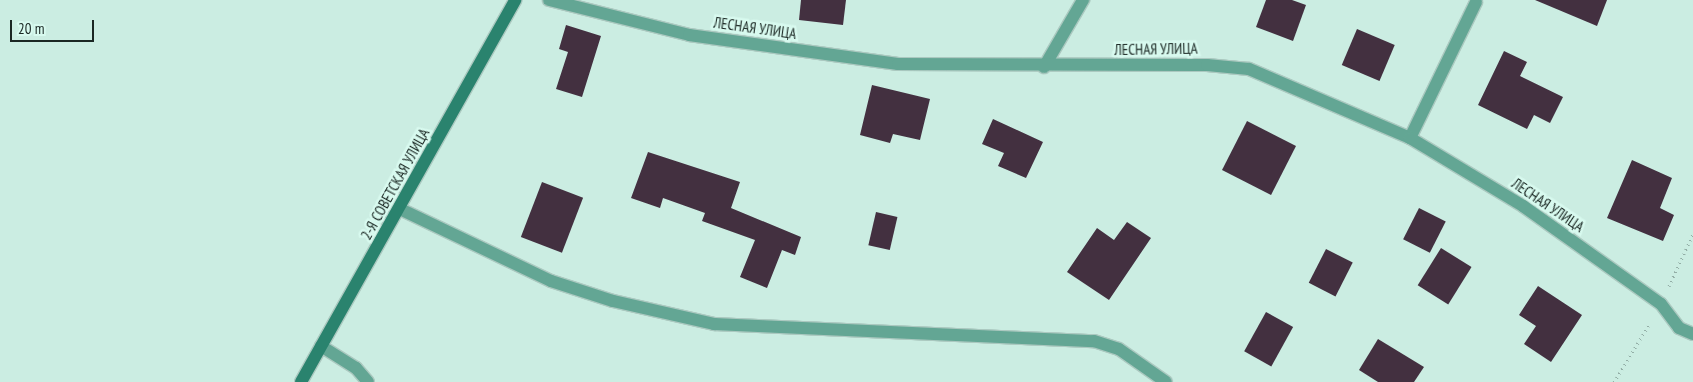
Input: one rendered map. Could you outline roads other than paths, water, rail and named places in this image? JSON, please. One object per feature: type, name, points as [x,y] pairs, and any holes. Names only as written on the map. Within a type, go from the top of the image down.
[{"type":"street","name":"2-Я СОВЕТСКАЯ УЛИЦА","points":[[300,382],[400,209],[515,0]]},
{"type":"street","name":"ЛЕСНАЯ УЛИЦА","points":[[549,0],[689,35],[898,64],[1044,67],[1208,65],[1250,69],[1410,138],[1523,206],[1661,304],[1679,328],[1693,334]]},
{"type":"street","points":[[1044,67],[1082,0]]},
{"type":"street","points":[[1410,138],[1476,2]]},
{"type":"street","points":[[400,209],[551,281],[613,301],[714,324],[1094,341],[1119,349],[1166,382]]},
{"type":"street","points":[[321,346],[344,359],[368,382]]}]
